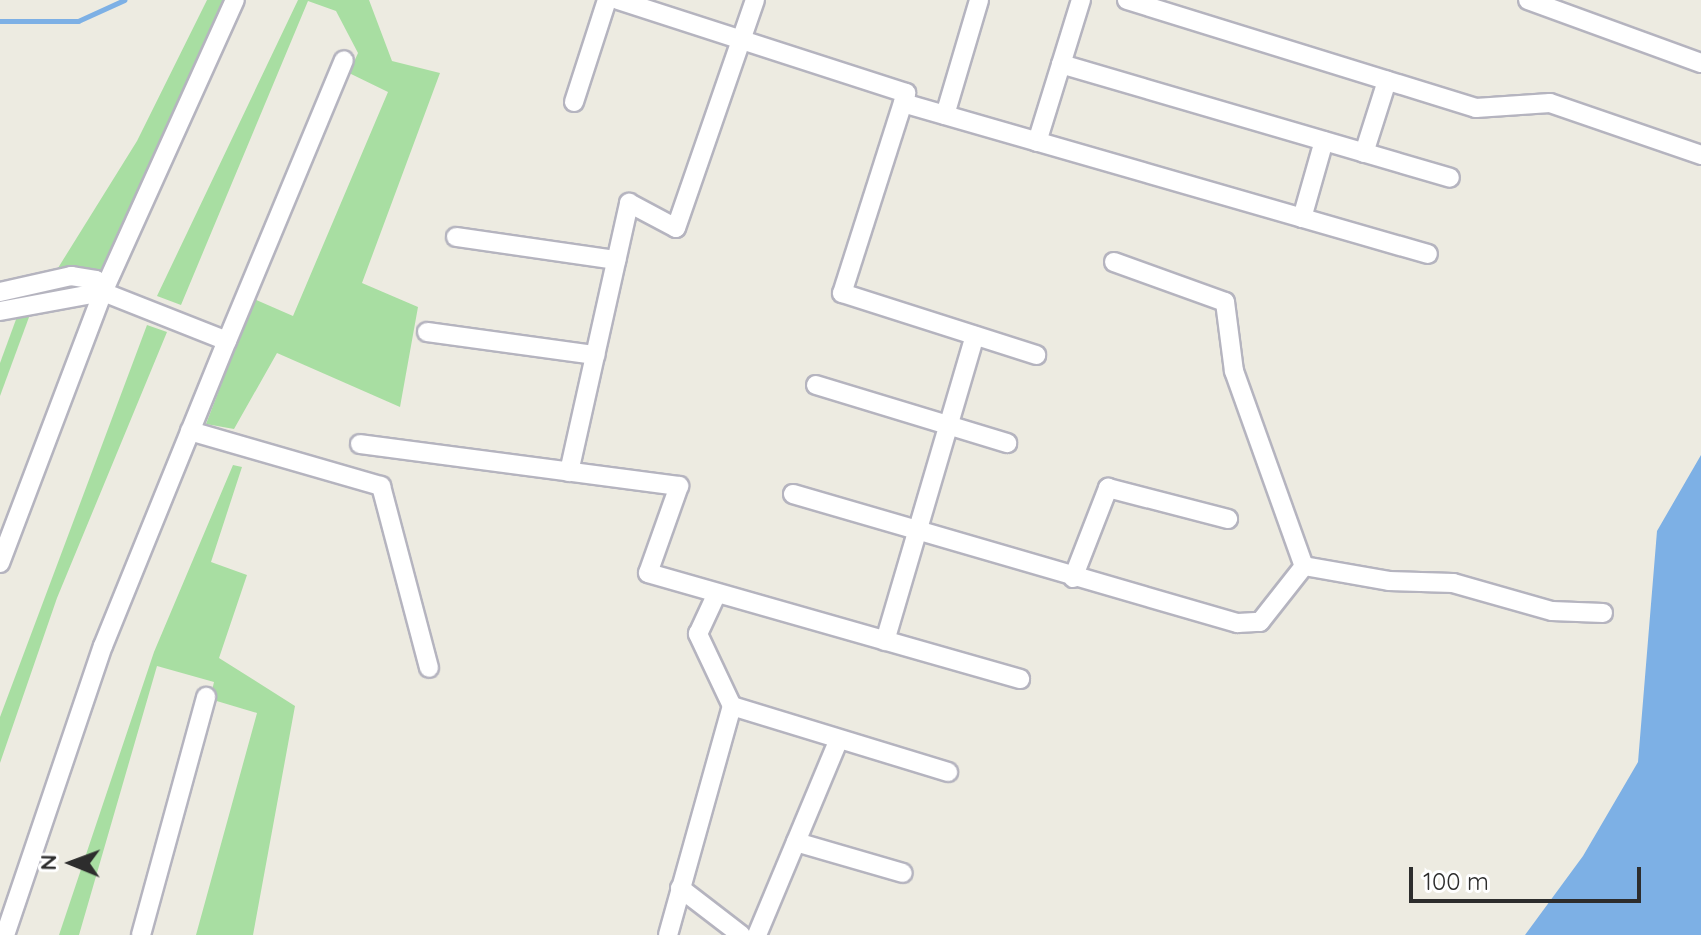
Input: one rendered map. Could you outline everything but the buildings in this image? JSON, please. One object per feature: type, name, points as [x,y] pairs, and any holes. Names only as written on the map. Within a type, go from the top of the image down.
[{"type":"street","points":[[0,563],[103,292],[235,0]]},
{"type":"street","points":[[574,102],[607,0]]},
{"type":"street","points":[[618,0],[906,93],[842,293],[1036,355]]},
{"type":"street","points":[[569,472],[629,203],[676,228],[755,0]]},
{"type":"street","points":[[945,115],[979,0]]},
{"type":"street","points":[[1037,142],[1081,0]]},
{"type":"street","points":[[1127,0],[1476,108],[1550,103],[1701,155]]},
{"type":"street","points":[[1528,0],[1701,63]]},
{"type":"street","points":[[5,935],[103,646],[344,60]]},
{"type":"street","points":[[1061,64],[1450,178]]},
{"type":"street","points":[[1364,153],[1387,81]]},
{"type":"street","points":[[903,103],[1428,254]]},
{"type":"street","points":[[1302,218],[1324,141]]},
{"type":"street","points":[[456,237],[616,260]]},
{"type":"street","points":[[1114,262],[1225,302],[1234,371],[1304,566]]},
{"type":"street","points":[[0,292],[71,276],[96,280],[103,292]]},
{"type":"street","points":[[0,311],[103,292],[227,341]]},
{"type":"street","points":[[427,332],[595,355]]},
{"type":"street","points":[[885,641],[975,336]]},
{"type":"street","points":[[816,385],[1007,443]]},
{"type":"street","points":[[190,431],[381,486],[429,668]]},
{"type":"street","points":[[360,444],[679,486],[648,573],[1020,679]]},
{"type":"street","points":[[1073,578],[1108,488],[1228,519]]},
{"type":"street","points":[[793,494],[1073,578],[1238,623],[1260,622],[1304,566]]},
{"type":"street","points":[[1304,566],[1389,581],[1453,583],[1552,611],[1603,613]]},
{"type":"street","points":[[668,935],[732,706],[698,634],[717,593]]},
{"type":"street","points":[[141,935],[206,697]]},
{"type":"street","points":[[732,706],[838,741],[948,772]]},
{"type":"street","points":[[757,935],[838,741]]},
{"type":"street","points":[[796,842],[903,873]]},
{"type":"street","points":[[680,888],[741,935]]},
{"type":"green space","points":[[207,0],[232,0],[102,273],[58,268],[137,141]]},
{"type":"green space","points":[[298,0],[369,0],[392,61],[440,73],[362,283],[418,307],[400,407],[277,353],[234,429],[206,424],[254,299],[293,316],[388,92],[349,73],[358,53],[336,11],[308,1],[181,305],[157,296]]},
{"type":"green space","points":[[32,309],[0,396],[0,363],[18,314]]},
{"type":"green space","points":[[147,325],[167,332],[57,598],[0,763],[0,717]]},
{"type":"green space","points":[[233,465],[242,467],[211,562],[247,575],[219,658],[295,706],[253,935],[196,935],[257,713],[210,699],[214,682],[157,666],[79,935],[59,935],[154,652]]},
{"type":"water","points":[[1701,455],[1701,935],[1525,935],[1583,856],[1638,762],[1657,531]]},
{"type":"waterway","points":[[0,21],[78,21],[124,0]]}]
